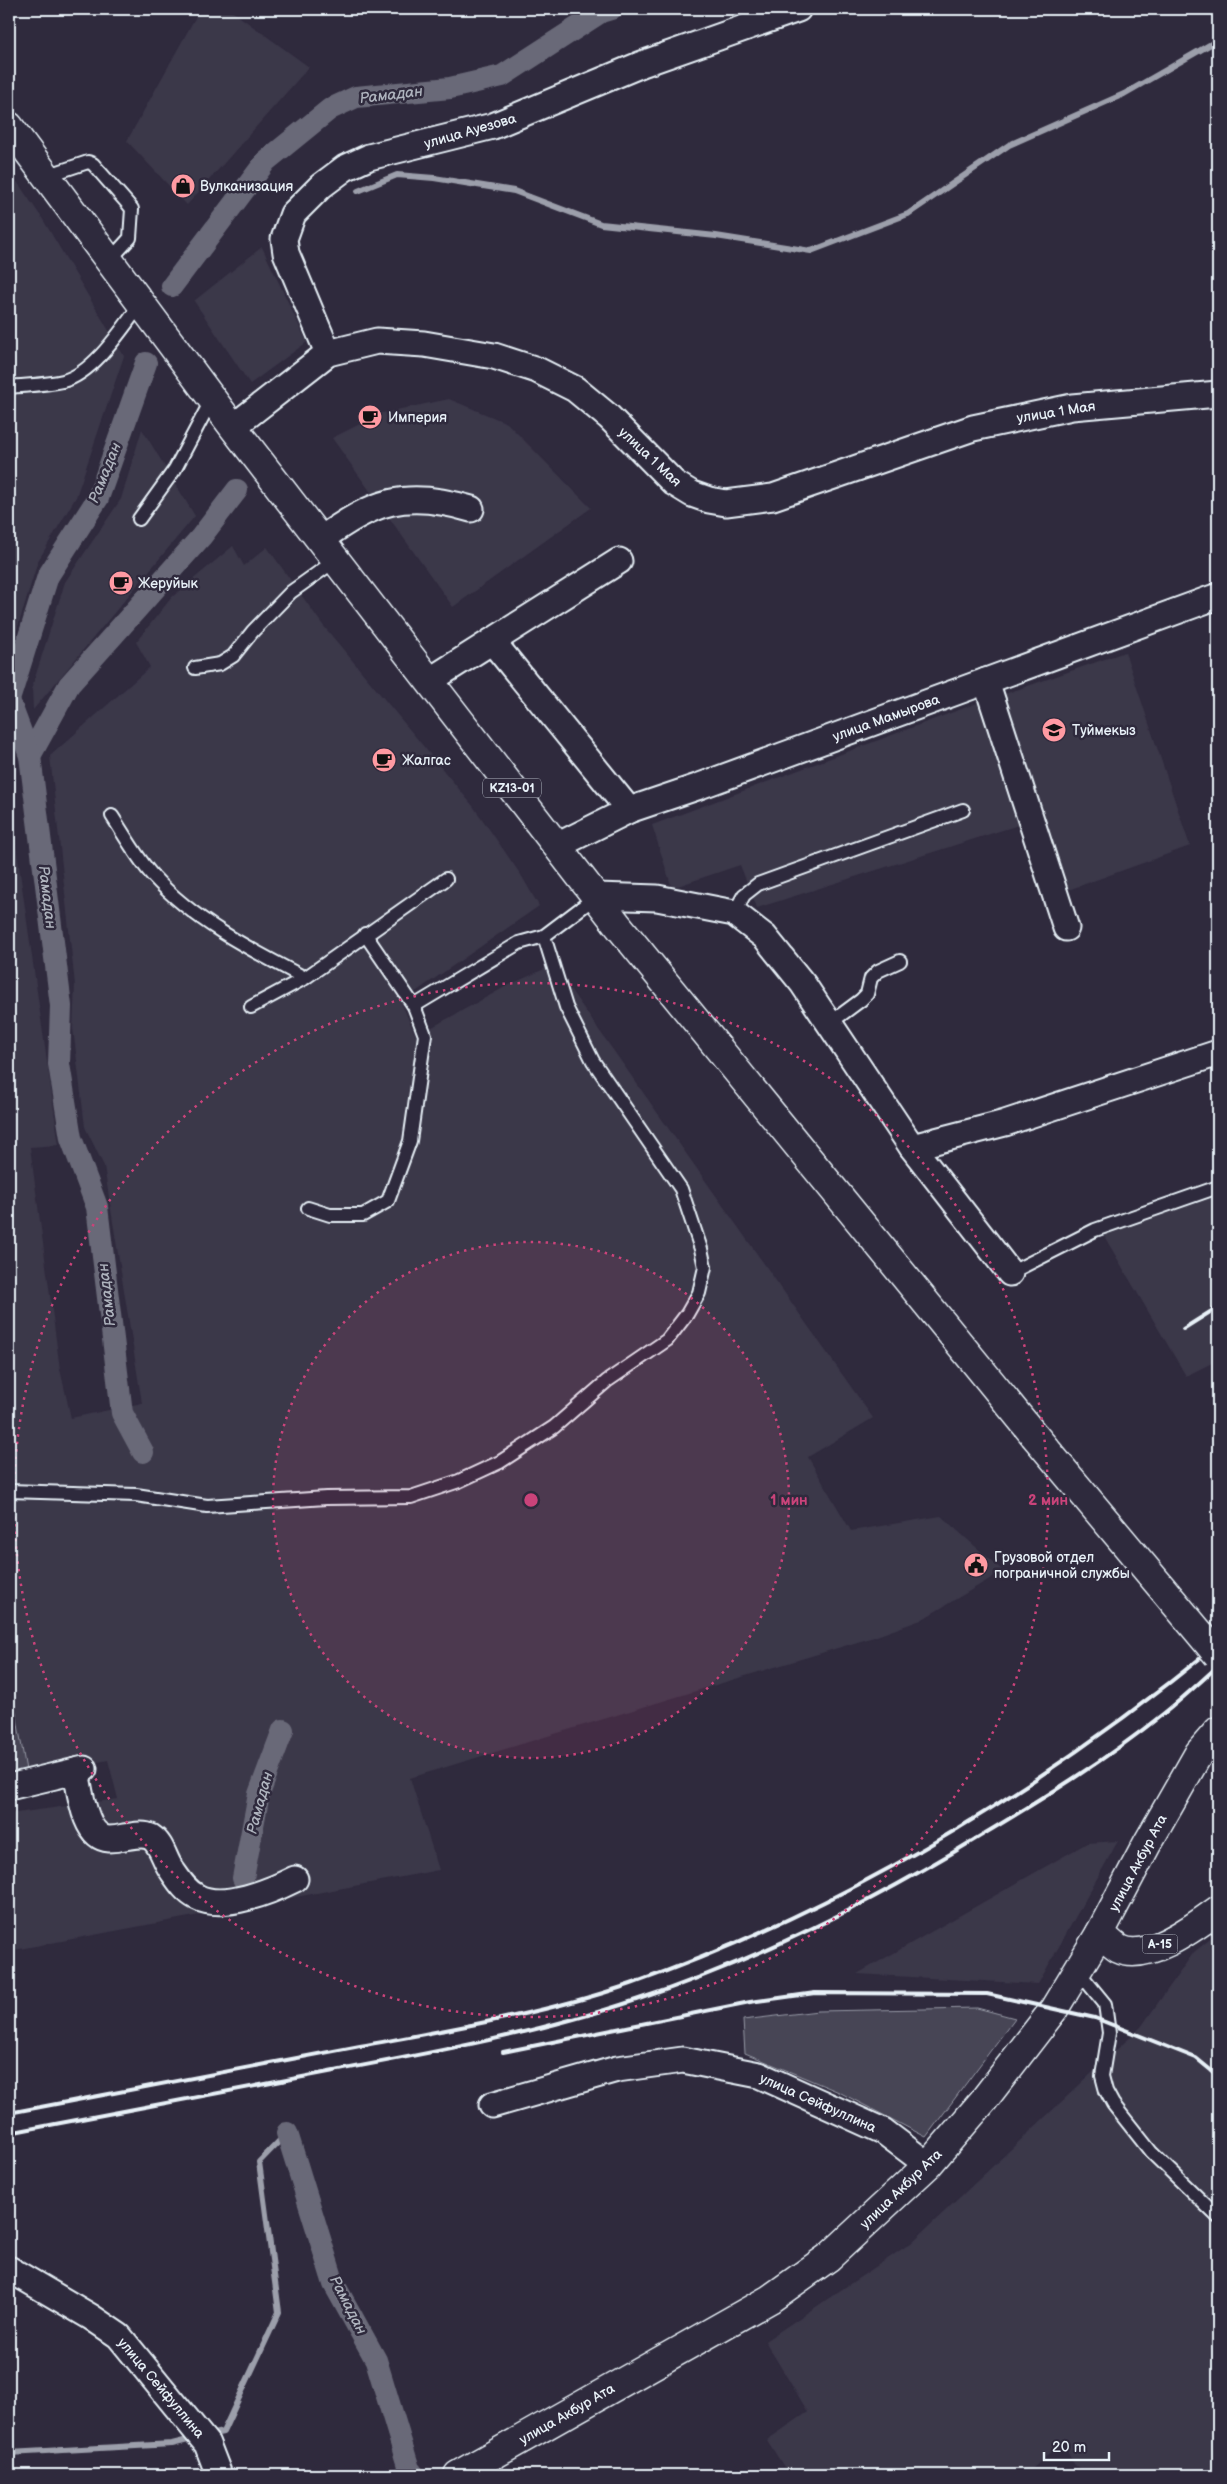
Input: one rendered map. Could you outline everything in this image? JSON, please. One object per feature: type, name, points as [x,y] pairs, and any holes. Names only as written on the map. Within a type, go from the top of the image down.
[{"type":"main road","name":"KZ13-01","points":[[9,126],[140,305],[557,846],[725,1058],[950,1330],[1034,1435],[1218,1655]]},
{"type":"main road","name":"улица Акбур Ата","points":[[458,2475],[770,2299],[830,2257],[928,2165],[983,2101],[1054,2009],[1100,1934],[1147,1844],[1200,1753],[1218,1731]]},
{"type":"main road","name":"A-15","points":[[1100,1934],[1120,1949],[1142,1952],[1186,1933],[1218,1910]]},
{"type":"street","name":"улица Ауезова","points":[[328,353],[286,253],[284,239],[293,214],[321,186],[345,168],[369,157],[493,126],[642,64],[798,9]]},
{"type":"street","name":"улица 1 Мая","points":[[233,427],[328,353],[377,341],[424,344],[494,356],[537,370],[575,389],[609,417],[674,483],[692,494],[726,503],[774,497],[972,428],[1072,407],[1218,394]]},
{"type":"street","points":[[328,550],[353,516],[391,502],[419,498],[450,503],[471,509]]},
{"type":"street","points":[[429,681],[619,561]]},
{"type":"street","name":"улица Мамырова","points":[[557,846],[629,810],[1218,596]]},
{"type":"street","points":[[492,641],[629,810]]},
{"type":"street","points":[[986,681],[1066,928]]},
{"type":"street","points":[[597,896],[657,898],[734,913],[765,937],[803,984],[912,1147],[1010,1273]]},
{"type":"street","points":[[912,1147],[1005,1123],[1218,1054]]},
{"type":"street","points":[[9,1787],[80,1770],[88,1823],[97,1834],[108,1839],[144,1835],[151,1838],[159,1845],[170,1867],[185,1888],[198,1898],[217,1902],[238,1899],[260,1894],[295,1879]]},
{"type":"street","name":"улица Сейфуллина","points":[[492,2105],[617,2069],[683,2060],[759,2076],[883,2131],[928,2165]]},
{"type":"street","name":"улица Сейфуллина","points":[[9,2269],[91,2317],[119,2336],[207,2444],[219,2475]]},
{"type":"lane","points":[[46,176],[88,162],[93,164],[132,209],[130,238],[108,262]]},
{"type":"lane","points":[[9,387],[64,381],[80,374],[113,341],[140,305]]},
{"type":"lane","points":[[140,519],[175,468],[212,399]]},
{"type":"lane","points":[[195,668],[220,664],[233,656],[253,631],[328,550]]},
{"type":"lane","points":[[734,913],[744,895],[758,884],[963,810]]},
{"type":"lane","points":[[112,816],[152,875],[175,897],[210,925],[305,978]]},
{"type":"lane","points":[[251,1007],[305,978],[365,934],[446,879]]},
{"type":"lane","points":[[414,1006],[519,943],[544,936],[597,896]]},
{"type":"lane","points":[[308,1208],[330,1215],[363,1215],[388,1202],[410,1141],[425,1036],[414,1006],[365,934]]},
{"type":"lane","points":[[9,1491],[136,1495],[207,1506],[326,1498],[411,1497],[459,1481],[500,1462],[554,1427],[607,1381],[667,1340],[687,1314],[699,1292],[705,1267],[701,1249],[681,1190],[593,1061],[570,1015],[544,936]]},
{"type":"lane","points":[[830,1023],[867,994],[871,978],[878,971],[900,961]]},
{"type":"lane","points":[[1010,1273],[1095,1230],[1218,1187]]},
{"type":"lane","points":[[1078,1971],[1105,2004],[1109,2034],[1102,2076],[1106,2091],[1113,2104],[1151,2152],[1218,2217]]},
{"type":"shaded area","points":[[200,9],[229,9],[309,67],[187,205],[127,141]]},
{"type":"shaded area","points":[[9,170],[42,218],[124,356],[76,497],[38,561],[9,656]]},
{"type":"shaded area","points":[[262,247],[307,342],[250,384],[194,301]]},
{"type":"shaded area","points":[[449,399],[507,423],[591,508],[453,607],[332,438],[382,413]]},
{"type":"shaded area","points":[[142,429],[195,516],[33,710],[32,687],[65,582],[121,499]]},
{"type":"shaded area","points":[[233,546],[244,566],[267,547],[322,624],[473,806],[521,875],[539,906],[401,1002],[416,1036],[505,987],[553,965],[873,1418],[808,1457],[851,1531],[941,1516],[1003,1571],[921,1620],[874,1637],[410,1778],[439,1870],[9,1951],[9,1814],[118,1799],[108,1760],[27,1776],[9,1673],[9,796],[59,1145],[30,1147],[60,1369],[71,1418],[142,1403],[104,1166],[85,1127],[73,1028],[75,985],[50,756],[150,667],[136,642],[172,597]]},
{"type":"shaded area","points":[[1125,652],[1190,846],[1060,893],[999,696]]},
{"type":"shaded area","points":[[988,699],[1028,822],[757,908],[740,865],[672,888],[652,825]]},
{"type":"shaded area","points":[[1218,1183],[1218,1360],[1186,1376],[1097,1224]]},
{"type":"shaded area","points":[[9,1673],[27,1776],[9,1780]]},
{"type":"shaded area","points":[[1118,1841],[1038,1984],[857,1974],[1087,1843]]},
{"type":"shaded area","points":[[1218,1933],[1218,2475],[1087,2475],[1074,2464],[1063,2442],[1025,2475],[789,2475],[767,2440],[808,2412],[765,2341],[911,2243],[1141,2027],[1194,1952]]},
{"type":"shaded area","points":[[977,2008],[1015,2018],[926,2137],[839,2092],[745,2053],[743,2020],[818,2011]]},
{"type":"waterway","name":"Рамадан","points":[[172,286],[266,161],[330,109],[356,97],[450,88],[502,76],[601,12],[611,9]]},
{"type":"waterway","points":[[358,191],[397,175],[434,178],[514,191],[601,224],[716,236],[811,251],[908,214],[1009,145],[1124,94],[1218,40]]},
{"type":"waterway","name":"Рамадан","points":[[143,1452],[122,1413],[97,1207],[71,1138],[59,1064],[61,1006],[30,756],[9,700],[48,576],[98,498],[146,363]]},
{"type":"waterway","points":[[30,756],[69,685],[201,537],[237,490]]},
{"type":"waterway","name":"Рамадан","points":[[243,1878],[259,1794],[283,1730]]},
{"type":"waterway","points":[[208,2435],[223,2432],[279,2312],[259,2162],[287,2133]]},
{"type":"waterway","name":"Рамадан","points":[[287,2133],[334,2284],[376,2360],[409,2469],[414,2475]]},
{"type":"waterway","points":[[9,2453],[172,2444],[196,2438]]},
{"type":"railway","points":[[1183,1329],[1218,1307]]},
{"type":"railway","points":[[9,2113],[463,2027],[531,2012],[598,1995],[711,1953],[789,1919],[865,1881],[939,1840],[1012,1795],[1082,1747],[1151,1697],[1218,1644]]},
{"type":"railway","points":[[9,2133],[486,2041],[599,2012],[726,1967],[814,1928],[857,1906],[941,1860],[1029,1807],[1075,1778],[1142,1731],[1218,1666]]},
{"type":"railway","points":[[503,2052],[750,2002],[815,1993],[987,1994],[1095,2018],[1196,2058],[1218,2076]]},
{"type":"place","name":"Вулканизация","points":[[183,186]]},
{"type":"place","name":"Империя","points":[[370,417]]},
{"type":"place","name":"Жеруйык","points":[[121,583]]},
{"type":"place","name":"Туймекыз","points":[[1054,730]]},
{"type":"place","name":"Жалгас","points":[[384,760]]},
{"type":"place","name":"Грузовой отдел пограничной службы","points":[[976,1565]]}]
